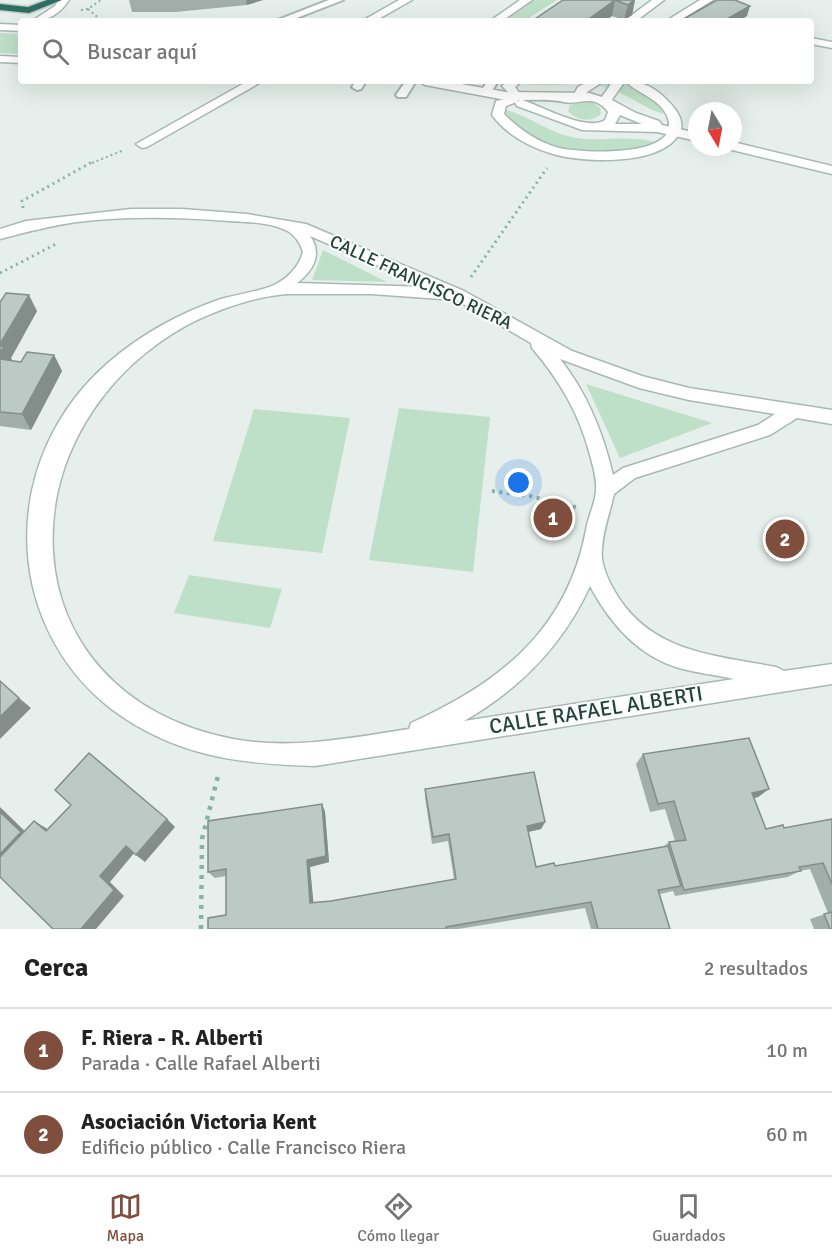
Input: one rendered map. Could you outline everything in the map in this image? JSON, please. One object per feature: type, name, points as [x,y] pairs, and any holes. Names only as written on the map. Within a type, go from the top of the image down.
[{"type":"highway","points":[[0,8],[29,10],[60,3]]},
{"type":"street","points":[[373,18],[407,0]]},
{"type":"street","points":[[500,18],[527,0]]},
{"type":"street","points":[[633,18],[659,0]]},
{"type":"street","points":[[676,18],[708,0]]},
{"type":"street","points":[[41,18],[60,3]]},
{"type":"street","points":[[60,3],[61,18]]},
{"type":"street","points":[[1,28],[18,27]]},
{"type":"street","points":[[814,42],[832,45]]},
{"type":"street","points":[[0,59],[18,60]]},
{"type":"street","points":[[142,144],[252,84]]},
{"type":"street","points":[[442,84],[511,97],[593,97],[655,124],[657,128]]},
{"type":"street","points":[[511,84],[508,86],[511,97]]},
{"type":"street","points":[[563,120],[557,110],[558,105],[562,101],[577,96],[593,84]]},
{"type":"street","points":[[606,102],[618,84]]},
{"type":"street","points":[[511,97],[500,104],[498,115],[506,124],[538,145],[558,152],[587,156],[612,156],[657,147],[675,132],[675,121],[670,111],[658,97],[640,84]]},
{"type":"street","points":[[511,97],[578,126],[657,128],[688,135]]},
{"type":"street","points":[[596,127],[610,122],[613,117],[614,112],[606,102]]},
{"type":"street","points":[[742,148],[832,170]]},
{"type":"street","name":"CALLE FRANCISCO RIERA","points":[[0,234],[26,226],[131,213],[182,213],[278,222],[301,227],[459,295],[566,355],[639,382],[689,394],[832,417]]},
{"type":"street","name":"CALLE RAFAEL ALBERTI","points":[[278,222],[303,236],[309,247],[310,258],[304,270],[293,281],[278,289],[229,302],[172,326],[146,342],[105,374],[77,405],[46,459],[36,488],[31,519],[30,551],[35,583],[42,604],[62,644],[84,673],[113,698],[146,719],[184,736],[226,748],[270,754],[315,755],[832,674]]},
{"type":"street","name":"CALLE RAFAEL ALBERTI","points":[[278,289],[347,288],[459,295]]},
{"type":"street","name":"CALLE RAFAEL ALBERTI","points":[[360,748],[404,737],[445,720],[483,699],[516,673],[543,645],[565,615],[582,583],[606,490],[592,429],[582,404],[567,377],[527,332]]},
{"type":"street","points":[[606,490],[629,473],[764,430],[791,412]]},
{"type":"street","points":[[592,551],[598,582],[616,613],[644,639],[679,657],[793,680]]},
{"type":"lane","points":[[288,18],[338,0]]},
{"type":"lane","points":[[402,95],[409,84]]},
{"type":"lane","points":[[486,92],[491,84]]},
{"type":"path","points":[[88,9],[98,18]]},
{"type":"path","points":[[472,275],[552,160]]},
{"type":"path","points":[[492,491],[552,501],[580,509],[597,520]]},
{"type":"path","points":[[201,929],[202,839],[226,748]]},
{"type":"green space","points":[[529,0],[557,0],[529,18],[509,18],[529,4],[526,2]]},
{"type":"green space","points":[[0,33],[18,34],[18,54],[0,53]]},
{"type":"green space","points":[[518,84],[571,84],[551,85]]},
{"type":"green space","points":[[594,84],[630,84],[645,94],[663,114],[652,110],[615,90]]},
{"type":"green space","points":[[583,102],[593,103],[600,108],[601,114],[593,119],[584,120],[568,111],[570,105]]},
{"type":"green space","points":[[502,109],[571,137],[655,142],[641,148],[610,152],[556,147],[522,133],[510,122]]},
{"type":"green space","points":[[323,250],[387,282],[312,280]]},
{"type":"green space","points":[[586,384],[712,423],[620,458]]},
{"type":"green space","points":[[399,408],[490,417],[473,572],[369,560]]},
{"type":"green space","points":[[254,409],[350,418],[322,553],[213,541]]},
{"type":"green space","points":[[189,575],[282,589],[270,628],[174,613]]},
{"type":"building","points":[[563,0],[615,0],[590,18],[536,18]]},
{"type":"building","points":[[615,0],[634,0],[628,5]]},
{"type":"building","points":[[717,0],[735,0],[750,6],[729,18],[685,18]]},
{"type":"building","points":[[6,293],[29,295],[0,344],[0,301]]},
{"type":"building","points":[[27,352],[54,355],[22,414],[0,412],[0,359],[21,362]]},
{"type":"building","points":[[0,681],[19,698],[0,717]]},
{"type":"building","points":[[749,738],[769,789],[752,793],[766,829],[832,819],[832,884],[823,863],[799,867],[801,871],[684,890],[669,842],[686,840],[674,801],[658,804],[643,754]]},
{"type":"building","points":[[89,753],[167,819],[136,855],[126,846],[100,876],[114,890],[81,929],[53,929],[0,877],[0,857],[34,821],[46,831],[71,805],[55,790]]},
{"type":"building","points":[[534,772],[545,822],[527,826],[536,867],[554,863],[555,866],[668,846],[681,886],[658,890],[670,929],[598,929],[591,902],[446,927],[446,929],[208,929],[208,918],[226,915],[226,869],[208,872],[208,821],[322,804],[326,856],[307,860],[310,903],[331,901],[456,879],[449,834],[433,837],[425,789]]},
{"type":"building","points":[[0,812],[21,832],[0,854]]},
{"type":"building","points":[[832,912],[832,929],[830,929],[824,914]]},
{"type":"place","name":"F. Riera - R. Alberti","points":[[553,518]]},
{"type":"place","name":"Asociación Victoria Kent","points":[[785,539]]}]
